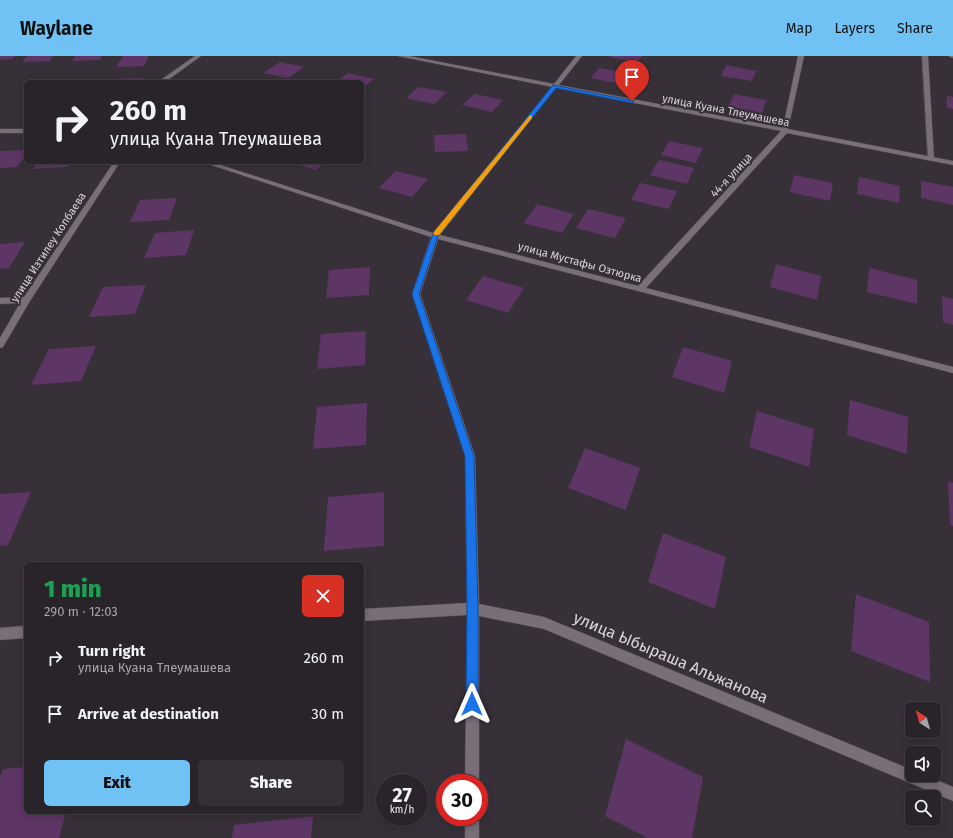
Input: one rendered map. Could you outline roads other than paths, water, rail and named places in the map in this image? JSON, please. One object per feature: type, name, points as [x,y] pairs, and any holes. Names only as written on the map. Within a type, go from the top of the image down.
[{"type":"street","points":[[164,80],[198,56]]},
{"type":"street","name":"улица Куана Тлеумашева","points":[[401,56],[953,164]]},
{"type":"street","points":[[436,63],[444,56]]},
{"type":"street","points":[[472,774],[473,609],[470,456],[416,294],[435,236],[579,56]]},
{"type":"street","points":[[785,131],[801,56]]},
{"type":"street","points":[[925,56],[931,159]]},
{"type":"street","points":[[0,131],[24,131]]},
{"type":"street","name":"44-я улица","points":[[640,289],[785,131]]},
{"type":"street","name":"улица Изтилеу Копбаева","points":[[0,345],[26,300],[116,164]]},
{"type":"street","name":"улица Мустафы Озтюрка","points":[[211,164],[435,236],[953,370]]},
{"type":"street","points":[[0,301],[26,300]]},
{"type":"street","name":"улица Ыбыраша Альжанова","points":[[364,615],[473,609],[544,623],[953,794]]},
{"type":"street","points":[[0,634],[24,632]]},
{"type":"street","points":[[472,826],[472,838]]}]
